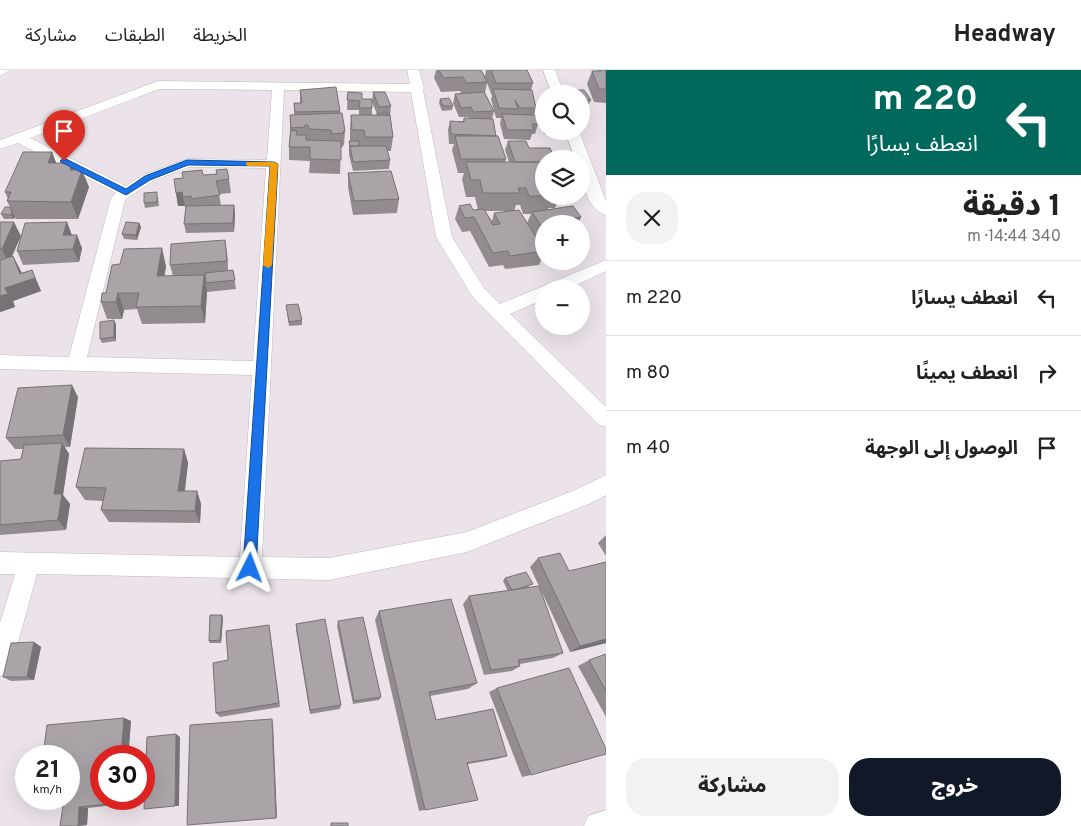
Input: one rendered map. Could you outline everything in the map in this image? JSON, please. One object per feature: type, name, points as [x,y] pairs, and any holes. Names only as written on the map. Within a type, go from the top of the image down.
[{"type":"street","points":[[0,72],[4,70]]},
{"type":"street","points":[[413,70],[418,88],[444,237],[478,292],[606,419]]},
{"type":"street","points":[[549,70],[555,85]]},
{"type":"street","points":[[0,145],[158,85],[418,88]]},
{"type":"street","points":[[250,568],[278,86]]},
{"type":"street","points":[[17,137],[126,192]]},
{"type":"street","points":[[575,140],[597,200],[606,210]]},
{"type":"street","points":[[76,364],[118,198],[148,178],[187,163],[274,164]]},
{"type":"street","points":[[572,280],[606,265]]},
{"type":"street","points":[[498,312],[535,296]]},
{"type":"street","points":[[0,362],[262,368]]},
{"type":"street","points":[[0,563],[330,569],[467,542],[582,498],[606,484]]},
{"type":"street","points":[[0,664],[29,564]]},
{"type":"street","points":[[598,826],[606,824]]},
{"type":"building","points":[[439,70],[481,70],[487,82],[466,83],[463,77],[443,78]]},
{"type":"building","points":[[491,70],[527,70],[533,83],[496,83]]},
{"type":"building","points":[[606,70],[606,89],[599,89],[592,71]]},
{"type":"building","points":[[336,87],[340,111],[295,112],[294,103],[302,103],[300,90]]},
{"type":"building","points":[[493,89],[532,90],[535,108],[520,108],[515,100],[518,109],[499,108]]},
{"type":"building","points":[[348,92],[362,93],[362,99],[372,99],[372,108],[359,108],[360,101],[347,100]]},
{"type":"building","points":[[373,92],[385,92],[391,106],[379,107]]},
{"type":"building","points":[[484,92],[494,111],[473,112],[471,107],[461,108],[455,94]]},
{"type":"building","points":[[449,98],[453,106],[443,106],[440,99]]},
{"type":"building","points":[[342,113],[344,133],[332,134],[331,130],[309,129],[308,125],[291,128],[290,115]]},
{"type":"building","points":[[377,113],[389,113],[389,115],[377,115]]},
{"type":"building","points":[[502,114],[535,115],[535,124],[532,124],[534,130],[507,130]]},
{"type":"building","points":[[351,115],[390,115],[393,137],[365,137],[364,130],[352,130]]},
{"type":"building","points":[[464,118],[493,119],[496,136],[451,134],[450,121],[464,122]]},
{"type":"building","points":[[291,130],[297,131],[296,135],[306,135],[306,140],[341,141],[341,160],[310,159],[310,147],[289,147]]},
{"type":"building","points":[[455,136],[498,136],[506,159],[461,159]]},
{"type":"building","points":[[349,141],[359,141],[359,146],[350,146]]},
{"type":"building","points":[[508,141],[526,141],[529,148],[550,148],[551,150],[535,150],[535,162],[515,162]]},
{"type":"building","points":[[350,146],[386,146],[390,160],[353,162]]},
{"type":"building","points":[[23,152],[52,152],[48,163],[72,163],[70,170],[82,170],[71,202],[7,201],[11,192],[5,192]]},
{"type":"building","points":[[466,162],[535,162],[535,196],[529,196],[526,188],[518,188],[520,193],[483,193],[480,180],[471,180]]},
{"type":"building","points":[[227,169],[229,179],[216,181],[220,195],[192,199],[191,196],[183,197],[182,192],[176,193],[174,179],[183,178],[182,172],[202,170],[203,175],[217,174],[216,170]]},
{"type":"building","points":[[391,171],[399,199],[354,201],[348,173]]},
{"type":"building","points":[[157,192],[157,202],[144,203],[144,193]]},
{"type":"building","points":[[470,204],[473,210],[484,209],[493,225],[500,224],[494,213],[519,210],[535,236],[535,252],[510,256],[508,251],[493,253],[474,217],[465,218],[459,206]]},
{"type":"building","points":[[234,205],[233,223],[184,224],[186,206]]},
{"type":"building","points":[[573,206],[580,215],[535,216],[532,212]]},
{"type":"building","points":[[5,207],[10,207],[11,215],[1,214]]},
{"type":"building","points":[[0,222],[14,222],[2,249],[0,249]]},
{"type":"building","points":[[67,222],[63,235],[77,235],[73,249],[17,251],[25,223]]},
{"type":"building","points":[[126,222],[139,223],[136,235],[122,234]]},
{"type":"building","points":[[225,240],[227,261],[170,265],[171,244]]},
{"type":"building","points":[[162,248],[157,276],[204,275],[201,306],[136,307],[139,293],[118,293],[116,302],[101,302],[102,293],[106,293],[112,265],[120,264],[124,249]]},
{"type":"building","points":[[13,256],[20,274],[32,270],[35,278],[5,288],[8,294],[0,296],[0,260]]},
{"type":"building","points":[[233,270],[235,280],[206,283],[205,273]]},
{"type":"building","points":[[298,304],[302,320],[289,322],[286,305]]},
{"type":"building","points":[[114,320],[114,337],[100,339],[100,322]]},
{"type":"building","points":[[72,385],[63,435],[6,438],[18,388]]},
{"type":"building","points":[[62,443],[54,494],[62,494],[58,520],[0,525],[0,461],[21,459],[24,445]]},
{"type":"building","points":[[85,448],[184,449],[178,491],[197,491],[195,511],[101,510],[106,488],[76,487]]},
{"type":"building","points":[[560,553],[569,571],[606,562],[606,639],[580,646],[538,558]]},
{"type":"building","points":[[526,572],[533,584],[512,590],[505,578]]},
{"type":"building","points":[[539,586],[563,653],[518,660],[520,666],[491,670],[469,596]]},
{"type":"building","points":[[451,599],[477,683],[429,692],[436,720],[493,709],[507,756],[467,763],[478,800],[425,810],[379,611]]},
{"type":"building","points":[[210,615],[222,615],[220,640],[209,641]]},
{"type":"building","points":[[363,617],[381,697],[354,701],[338,621]]},
{"type":"building","points":[[325,619],[341,705],[310,710],[296,624]]},
{"type":"building","points":[[269,625],[279,703],[216,713],[213,663],[228,660],[226,631]]},
{"type":"building","points":[[34,642],[27,677],[3,677],[11,643]]},
{"type":"building","points":[[606,654],[606,691],[589,660]]},
{"type":"building","points":[[569,668],[606,749],[606,754],[531,775],[497,688]]},
{"type":"building","points":[[124,718],[122,745],[90,745],[90,806],[80,807],[80,745],[44,745],[47,725]]},
{"type":"building","points":[[272,719],[276,818],[187,825],[190,725]]},
{"type":"building","points":[[176,734],[175,806],[155,808],[155,745],[147,745],[147,737]]},
{"type":"building","points":[[62,810],[79,810],[78,826],[60,826]]},
{"type":"building","points":[[331,823],[348,823],[348,826],[331,826]]},
{"type":"slow traffic","points":[[249,164],[274,164],[268,265]]},
{"type":"route","points":[[64,161],[126,192],[148,178],[187,163],[274,164],[250,568]]}]
